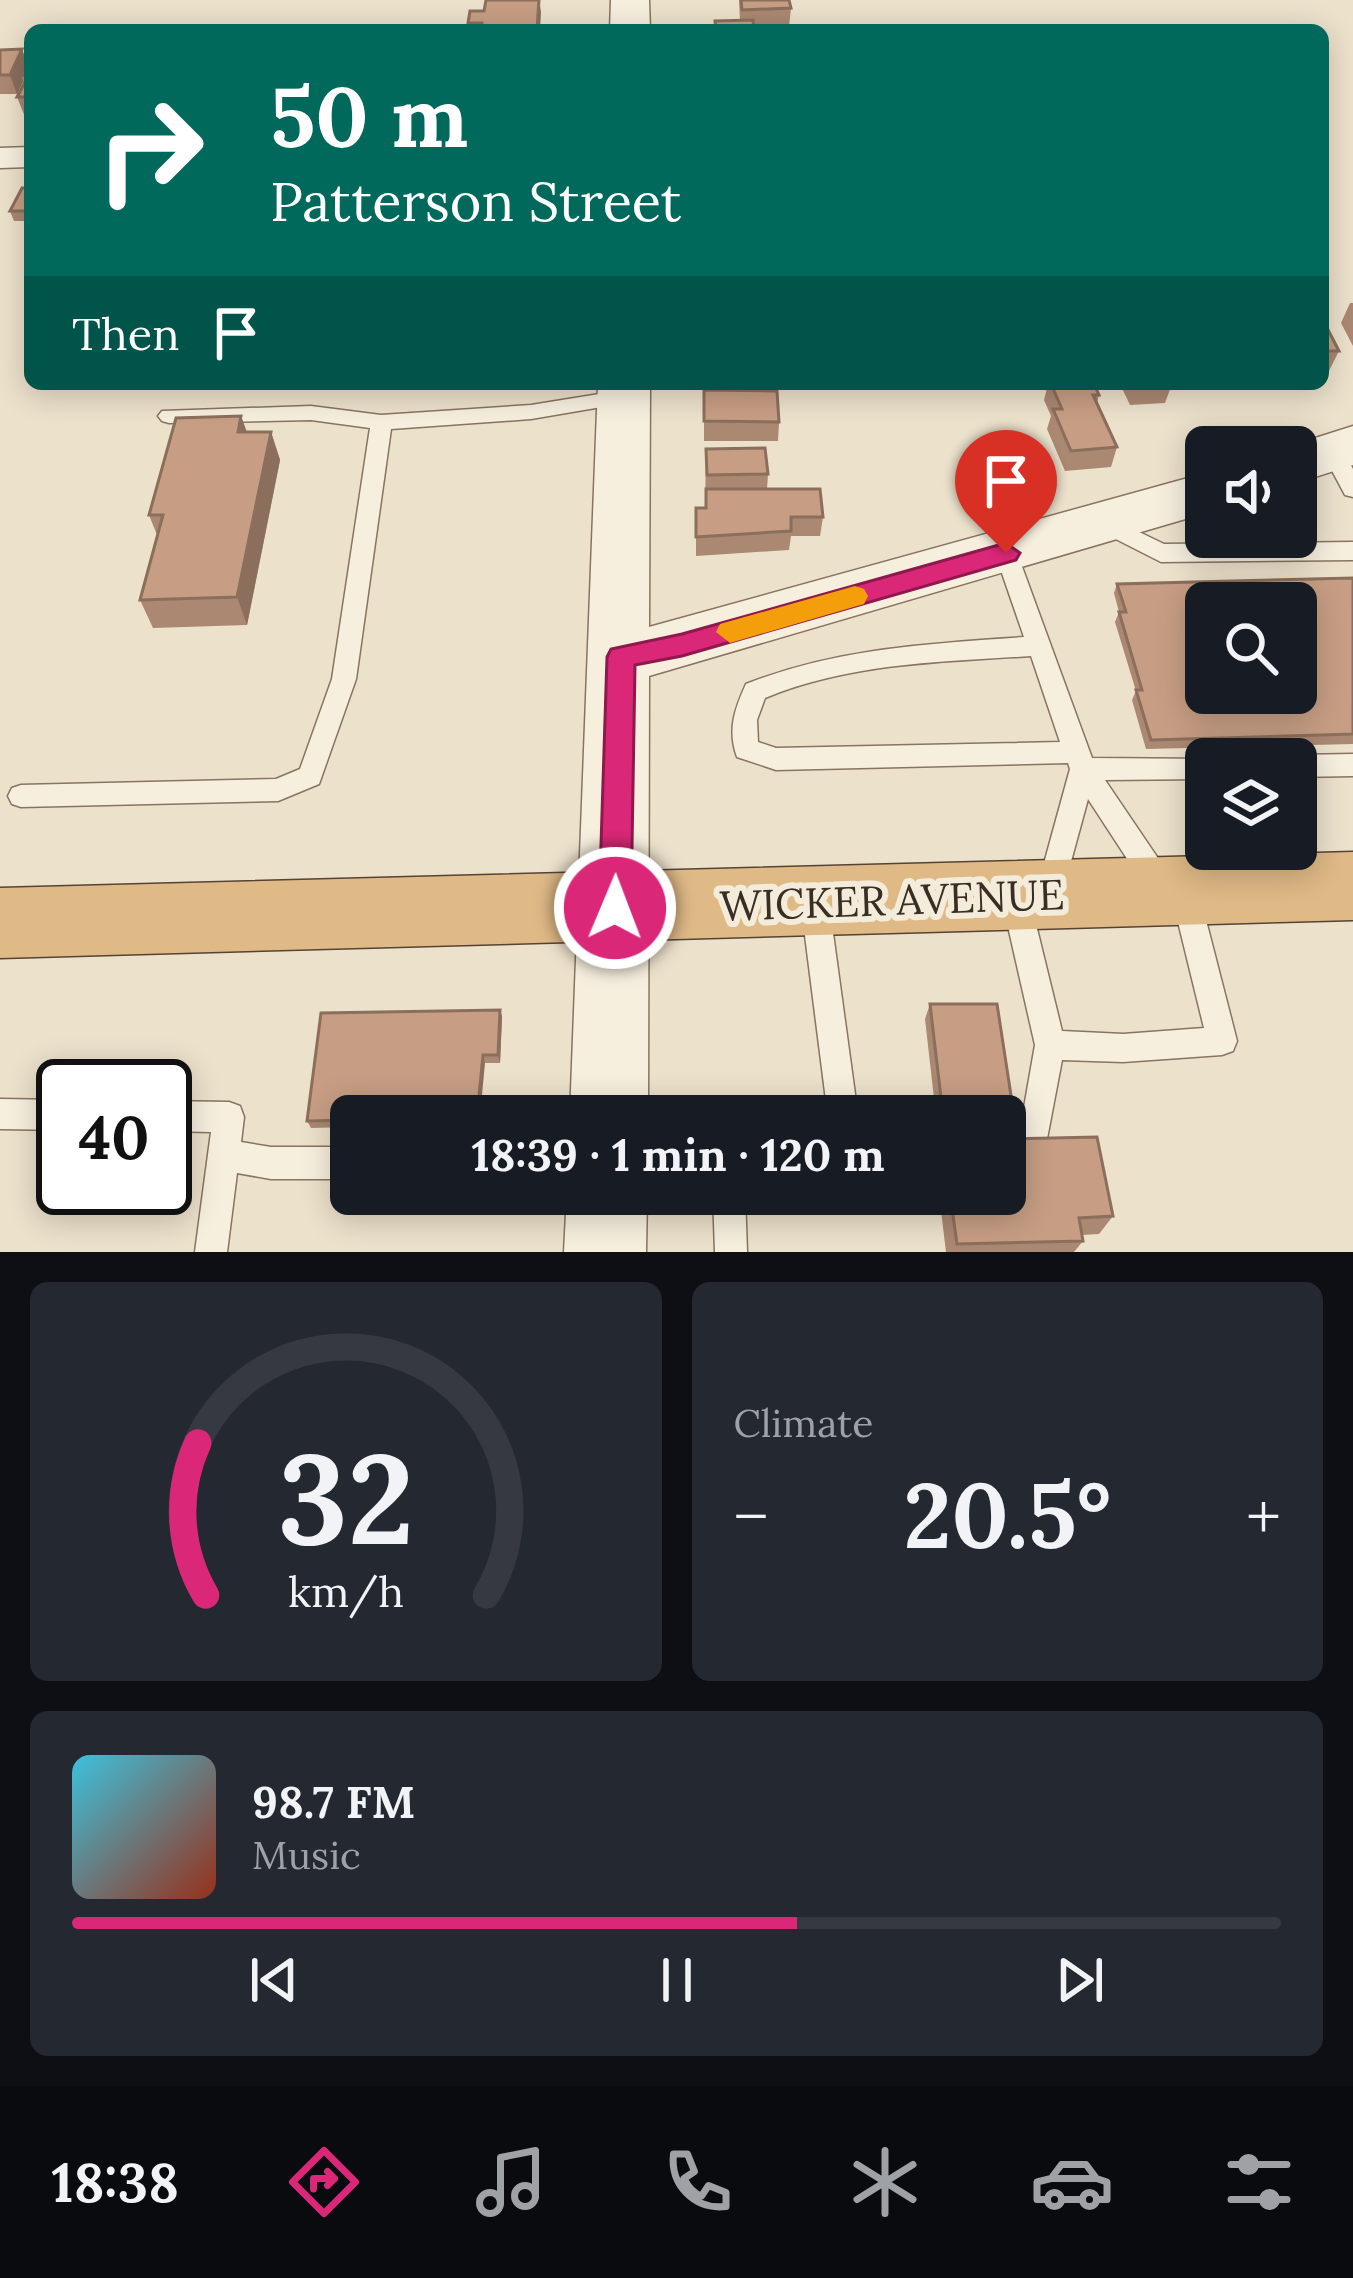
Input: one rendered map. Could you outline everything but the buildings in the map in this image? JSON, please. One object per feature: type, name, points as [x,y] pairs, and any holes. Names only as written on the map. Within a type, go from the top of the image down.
[{"type":"highway","name":"WICKER AVENUE","points":[[0,923],[1353,886]]},
{"type":"street","points":[[610,1095],[624,391]]},
{"type":"street","points":[[621,657],[682,645],[1185,500]]},
{"type":"street","points":[[605,1252],[606,1215]]},
{"type":"lane","points":[[169,416],[311,412],[381,422],[531,412],[624,391]]},
{"type":"lane","points":[[21,796],[278,790],[310,776],[344,679],[381,422]]},
{"type":"lane","points":[[1106,524],[1161,553],[1353,551]]},
{"type":"lane","points":[[1006,553],[1079,761],[1175,891],[1222,1040],[1123,1048],[1050,1045]]},
{"type":"lane","points":[[1039,646],[886,658],[784,677],[755,691],[744,720],[746,748],[776,759],[1185,766]]},
{"type":"lane","points":[[1026,1134],[1035,1133],[1050,1045],[1032,896],[1079,761]]},
{"type":"lane","points":[[1317,766],[1353,765]]},
{"type":"lane","points":[[814,903],[840,1095]]},
{"type":"lane","points":[[0,1114],[36,1115]]},
{"type":"lane","points":[[192,1116],[229,1117],[211,1252]]},
{"type":"lane","points":[[223,1155],[271,1163],[330,1163]]},
{"type":"lane","points":[[730,1215],[731,1252]]},
{"type":"slow traffic","points":[[730,632],[855,596]]},
{"type":"route","points":[[615,908],[621,657],[682,645],[1006,553]]}]
